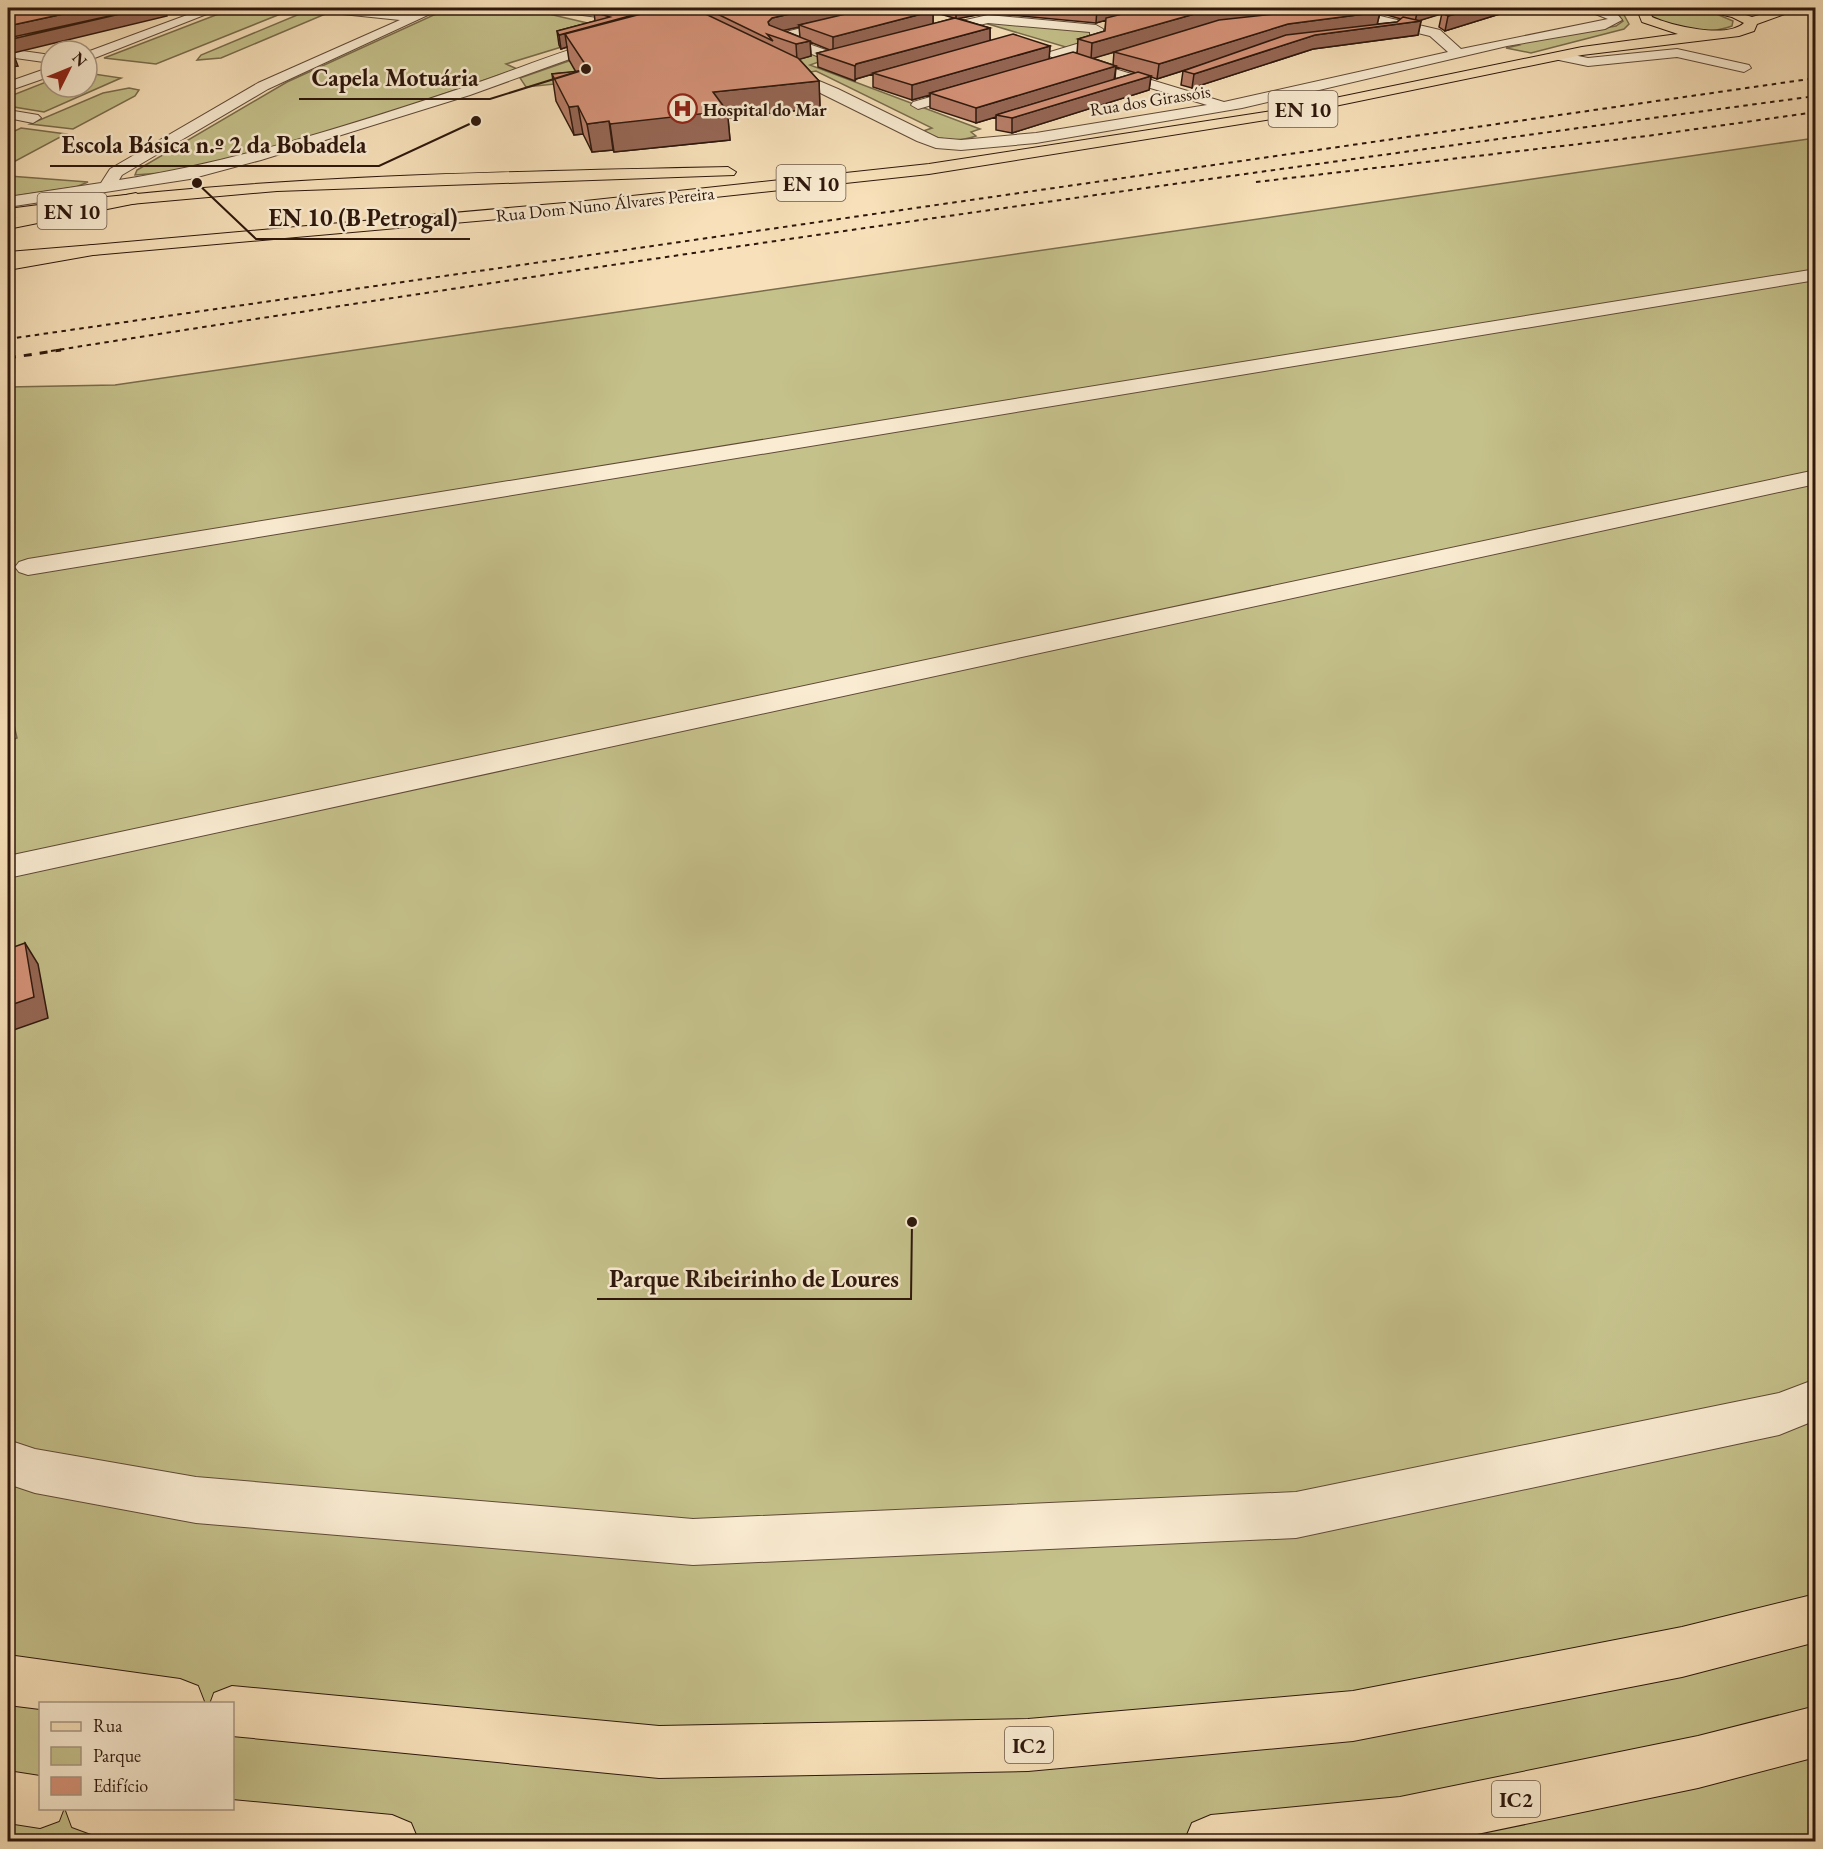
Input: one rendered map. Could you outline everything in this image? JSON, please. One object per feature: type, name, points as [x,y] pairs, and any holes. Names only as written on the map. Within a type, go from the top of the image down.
[{"type":"main road","points":[[1710,8],[1749,8]]},
{"type":"main road","points":[[1710,8],[1736,14],[1751,22]]},
{"type":"main road","name":"EN 10","points":[[1650,13],[1666,27],[1710,33],[1739,32],[1749,28],[1751,22],[1795,8]]},
{"type":"main road","name":"Rua Dom Nuno Álvares Pereira","points":[[93,250],[305,233],[765,188],[929,169],[1272,115],[1559,56],[1638,34],[1646,29],[1650,13]]},
{"type":"main road","name":"Rua Dom Nuno Álvares Pereira","points":[[1581,51],[1710,33]]},
{"type":"main road","name":"Rua Dom Nuno Álvares Pereira","points":[[136,198],[330,182],[746,171],[873,165],[1044,150]]},
{"type":"main road","name":"EN 10","points":[[305,233],[363,218],[379,202],[364,188],[330,182]]},
{"type":"main road","name":"EN 10","points":[[8,214],[136,198]]},
{"type":"main road","name":"EN 10","points":[[8,224],[136,198]]},
{"type":"main road","name":"EN 10","points":[[8,257],[93,250]]},
{"type":"main road","name":"EN 10","points":[[8,265],[93,250]]},
{"type":"main road","name":"IC2","points":[[234,1711],[659,1752],[1028,1745],[1353,1716],[1682,1652],[1815,1617]]},
{"type":"main road","points":[[8,1680],[166,1702]]},
{"type":"main road","name":"IC2","points":[[1211,1842],[1400,1823],[1698,1762],[1815,1731]]},
{"type":"main road","points":[[8,1797],[39,1802]]},
{"type":"main road","points":[[99,1810],[249,1829],[392,1842]]},
{"type":"street","points":[[99,52],[216,8]]},
{"type":"street","points":[[323,8],[413,17]]},
{"type":"street","points":[[106,187],[116,172],[263,86],[437,8]]},
{"type":"street","points":[[560,8],[656,21]]},
{"type":"street","points":[[1350,12],[1366,8]]},
{"type":"street","name":"Rua dos Girassóis","points":[[762,60],[833,92],[922,138],[946,145],[1026,139],[1226,107],[1507,42],[1605,25],[1616,20],[1611,14],[1592,8]]},
{"type":"street","points":[[1020,22],[1058,10]]},
{"type":"street","points":[[1329,11],[1350,12],[1436,33],[1459,54]]},
{"type":"street","points":[[168,13],[188,19]]},
{"type":"street","points":[[928,16],[984,34]]},
{"type":"street","points":[[802,65],[838,55],[778,38],[856,19]]},
{"type":"street","points":[[911,36],[988,19],[1102,27],[1097,42],[1049,58],[1072,60],[1226,107]]},
{"type":"street","points":[[1374,32],[1414,27],[1437,21]]},
{"type":"street","points":[[8,202],[190,174],[255,157],[455,96],[567,54],[623,38]]},
{"type":"street","points":[[8,46],[31,41]]},
{"type":"street","points":[[1559,56],[1588,62],[1713,49]]},
{"type":"street","points":[[8,53],[39,57]]},
{"type":"street","points":[[1677,53],[1744,68]]},
{"type":"street","points":[[8,59],[28,56]]},
{"type":"street","points":[[1090,66],[1112,59]]},
{"type":"street","points":[[8,87],[39,75]]},
{"type":"street","points":[[1156,86],[1178,79]]},
{"type":"street","points":[[1114,87],[1136,80]]},
{"type":"street","points":[[8,82],[23,82]]},
{"type":"street","points":[[918,105],[984,86]]},
{"type":"street","points":[[8,114],[33,118]]},
{"type":"street","points":[[28,567],[1815,274]]},
{"type":"street","points":[[8,867],[1815,477]]},
{"type":"street","points":[[8,1462],[34,1471],[196,1500],[693,1542],[1296,1515],[1779,1414],[1815,1399]]},
{"type":"green space","points":[[234,8],[293,9],[156,64],[104,58]]},
{"type":"green space","points":[[449,8],[567,8],[553,15],[596,25],[581,41],[506,64],[517,69],[400,109],[277,147],[186,171],[135,175],[137,170],[287,82]]},
{"type":"green space","points":[[1599,8],[1624,8],[1623,13],[1629,24],[1624,29],[1531,53],[1506,48],[1519,45],[1514,43],[1616,26],[1623,21],[1618,15]]},
{"type":"green space","points":[[1670,8],[1707,10],[1733,21],[1732,26],[1700,31],[1668,24],[1649,15],[1656,10]]},
{"type":"green space","points":[[316,12],[323,15],[221,58],[197,60],[201,55],[302,13]]},
{"type":"green space","points":[[978,21],[1094,29],[1094,42],[1069,48]]},
{"type":"green space","points":[[770,39],[827,59],[810,65],[980,129],[971,132],[976,136],[955,140],[941,139],[920,132],[932,128],[816,71],[805,73]]},
{"type":"green space","points":[[583,56],[573,66],[577,72],[747,64],[526,87],[520,78]]},
{"type":"green space","points":[[99,75],[121,78],[99,88]]},
{"type":"green space","points":[[39,85],[39,99],[73,99],[44,112],[8,106],[8,97]]},
{"type":"green space","points":[[129,88],[139,90],[135,96],[73,129],[30,124],[89,99],[99,99],[99,95]]},
{"type":"green space","points":[[21,128],[66,134],[8,165],[8,134]]},
{"type":"green space","points":[[1815,138],[1815,1841],[8,1841],[8,741],[17,738],[8,700],[8,387],[115,385]]},
{"type":"green space","points":[[8,176],[88,182],[76,187],[8,197]]},
{"type":"building","points":[[8,8],[91,8],[8,26]]},
{"type":"building","points":[[146,8],[8,40],[8,38]]},
{"type":"building","points":[[610,8],[648,11],[559,35],[557,31],[610,17],[594,12]]},
{"type":"building","points":[[664,8],[693,8],[798,58],[819,81],[713,92],[727,111],[610,124],[609,121],[587,124],[578,106],[569,107],[552,74],[589,70],[565,34]]},
{"type":"building","points":[[705,8],[816,8],[772,18],[768,22],[769,25],[810,41],[796,44],[767,34],[773,41]]},
{"type":"building","points":[[871,8],[920,8],[933,11],[833,37],[799,25]]},
{"type":"building","points":[[1146,8],[1224,8],[1212,9],[1092,43],[1078,39],[1105,31],[1106,18]]},
{"type":"building","points":[[1328,8],[1362,8],[1380,12],[1288,24],[1159,64],[1114,52],[1219,20]]},
{"type":"building","points":[[1458,8],[1477,8],[1448,16],[1442,13]]},
{"type":"building","points":[[1403,17],[1421,21],[1315,35],[1194,74],[1183,71],[1286,35],[1397,22]]},
{"type":"building","points":[[955,18],[990,28],[855,66],[817,53]]},
{"type":"building","points":[[1013,34],[1050,46],[912,85],[873,73]]},
{"type":"building","points":[[8,44],[13,53],[8,54]]},
{"type":"building","points":[[1073,52],[1116,66],[976,108],[930,93]]},
{"type":"building","points":[[1138,72],[1151,76],[1012,118],[996,115]]},
{"type":"building","points":[[25,943],[34,997],[8,1006],[8,949]]},
{"type":"railway","points":[[8,339],[1816,78]]},
{"type":"railway","points":[[51,351],[933,218],[1816,96]]},
{"type":"railway","points":[[1256,182],[1647,136],[1816,112]]},
{"type":"railway","points":[[8,358],[61,350]]},
{"type":"place","name":"Capela Motuária","points":[[586,69]]},
{"type":"place","name":"Hospital do Mar","points":[[682,109]]},
{"type":"place","name":"Escola Básica n.º 2 da Bobadela","points":[[476,121]]},
{"type":"place","name":"EN 10 (B Petrogal)","points":[[197,183]]},
{"type":"place","name":"Parque Ribeirinho de Loures","points":[[912,1222]]}]
